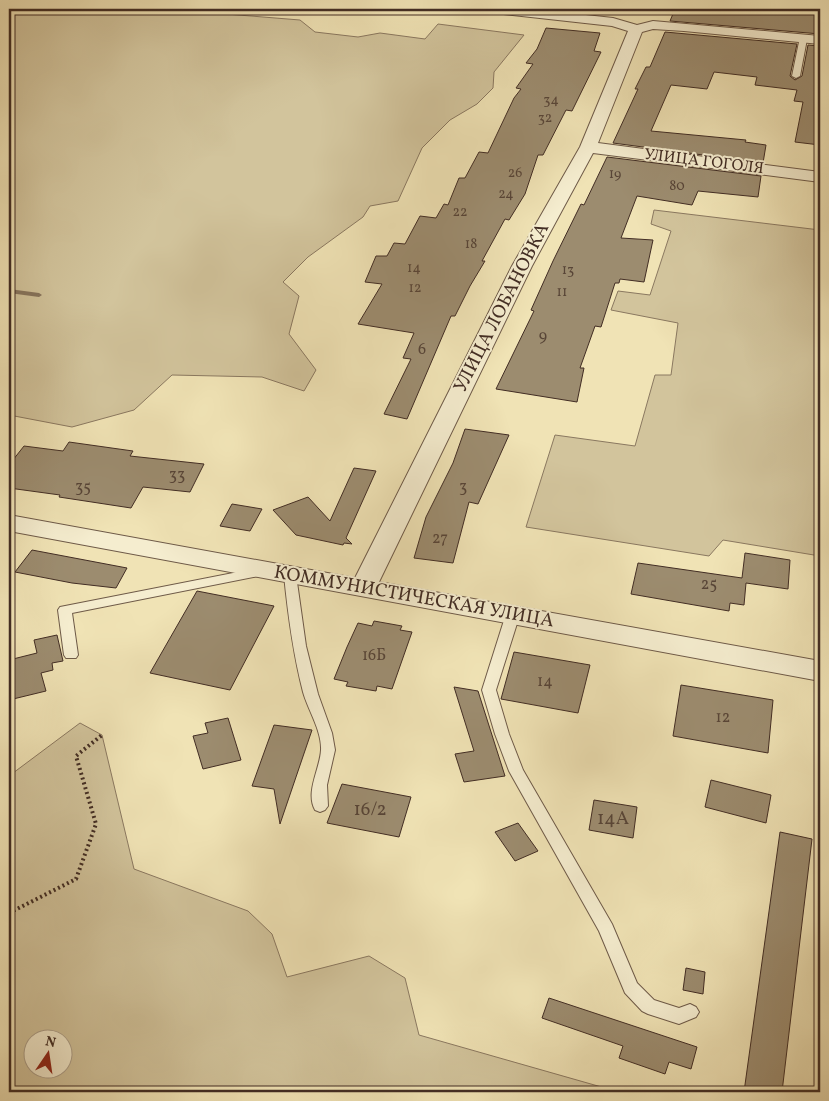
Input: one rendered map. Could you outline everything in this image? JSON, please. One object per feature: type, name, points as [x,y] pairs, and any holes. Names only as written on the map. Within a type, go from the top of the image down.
[{"type":"street","points":[[495,9],[613,22],[636,29],[653,25],[820,40]]},
{"type":"street","name":"УЛИЦА ЛОБАНОВКА","points":[[364,586],[522,266],[588,147],[636,29]]},
{"type":"street","name":"УЛИЦА ГОГОЛЯ","points":[[588,147],[820,176]]},
{"type":"street","name":"КОММУНИСТИЧЕСКАЯ УЛИЦА","points":[[9,523],[290,576],[364,586],[820,671]]},
{"type":"lane","points":[[796,76],[803,39]]},
{"type":"lane","points":[[71,655],[66,610],[264,571]]},
{"type":"lane","points":[[290,576],[299,646],[311,694],[325,733],[328,750],[320,785],[320,806]]},
{"type":"lane","points":[[513,614],[489,690],[502,734],[516,770],[606,928],[630,988],[648,1006],[679,1016],[690,1012]]},
{"type":"path","points":[[9,913],[76,879],[96,824],[76,756],[102,735]]},
{"type":"shaded area","points":[[9,9],[224,9],[226,14],[300,20],[315,32],[358,37],[380,33],[425,39],[438,24],[524,35],[494,72],[493,88],[477,104],[450,120],[422,148],[398,201],[370,206],[363,217],[308,257],[283,282],[299,296],[289,334],[316,370],[304,391],[262,377],[172,375],[134,410],[72,427],[9,415]]},
{"type":"shaded area","points":[[654,210],[820,230],[820,556],[723,540],[709,556],[526,527],[555,435],[635,446],[655,375],[671,375],[678,323],[611,310],[618,291],[650,295],[671,231],[651,224]]},
{"type":"shaded area","points":[[80,723],[102,735],[134,869],[248,911],[272,934],[287,977],[369,956],[405,978],[419,1035],[619,1092],[9,1092],[9,776]]},
{"type":"building","points":[[675,9],[820,9],[820,34],[670,21]]},
{"type":"building","points":[[546,28],[600,33],[594,51],[601,52],[572,111],[566,110],[543,155],[538,155],[525,194],[509,220],[505,219],[455,316],[451,316],[407,419],[384,414],[411,359],[403,358],[414,333],[358,324],[382,284],[365,282],[376,256],[387,256],[394,243],[405,244],[420,216],[436,218],[444,204],[448,205],[459,178],[465,178],[479,152],[488,153],[514,98],[521,89],[516,88],[533,64],[526,63],[537,49]]},
{"type":"building","points":[[665,32],[797,44],[790,76],[795,80],[802,76],[808,45],[820,46],[820,145],[795,142],[803,102],[794,101],[797,90],[755,85],[757,77],[714,72],[707,89],[671,85],[651,131],[746,140],[745,142],[766,145],[763,163],[613,143],[638,89],[635,89],[646,67],[650,67]]},
{"type":"building","points":[[607,157],[761,176],[758,197],[698,191],[692,205],[637,196],[621,238],[653,240],[644,282],[620,279],[619,283],[615,283],[601,327],[595,326],[580,368],[584,368],[577,402],[496,389],[534,311],[531,310],[553,261],[581,204],[584,205]]},
{"type":"building","points":[[465,429],[509,435],[478,504],[469,502],[453,563],[414,558],[426,517],[453,463]]},
{"type":"building","points":[[69,442],[133,451],[130,456],[204,464],[190,492],[143,487],[131,508],[9,488],[9,465],[24,446],[63,451]]},
{"type":"building","points":[[354,468],[376,471],[346,538],[352,544],[344,543],[343,545],[296,535],[273,510],[308,497],[330,521]]},
{"type":"building","points":[[232,504],[262,509],[250,531],[220,526]]},
{"type":"building","points":[[32,550],[127,568],[116,588],[72,583],[15,572]]},
{"type":"building","points":[[745,553],[790,560],[788,589],[746,583],[744,605],[730,603],[729,611],[631,594],[638,563],[742,578]]},
{"type":"building","points":[[197,591],[274,606],[230,690],[150,673]]},
{"type":"building","points":[[374,621],[402,626],[400,630],[412,632],[392,689],[377,686],[376,691],[346,686],[348,682],[334,679],[347,647],[358,623],[372,626]]},
{"type":"building","points":[[57,635],[63,661],[52,663],[53,670],[41,673],[46,691],[9,700],[9,660],[37,653],[34,640]]},
{"type":"building","points":[[514,652],[590,665],[578,713],[501,699]]},
{"type":"building","points":[[681,685],[773,700],[768,753],[673,736]]},
{"type":"building","points":[[454,687],[478,691],[505,776],[464,782],[455,754],[474,751]]},
{"type":"building","points":[[228,718],[241,760],[203,769],[193,736],[208,733],[205,723]]},
{"type":"building","points":[[274,725],[312,730],[280,824],[274,789],[252,786]]},
{"type":"building","points":[[711,780],[771,795],[766,823],[705,807]]},
{"type":"building","points":[[342,784],[411,797],[399,837],[327,823]]},
{"type":"building","points":[[594,800],[637,807],[633,838],[589,830]]},
{"type":"building","points":[[518,823],[538,851],[515,861],[495,832]]},
{"type":"building","points":[[780,832],[812,839],[782,1092],[744,1092]]},
{"type":"building","points":[[686,968],[705,972],[703,994],[683,990]]},
{"type":"building","points":[[549,998],[697,1047],[691,1069],[669,1062],[665,1074],[619,1058],[623,1046],[542,1018]]},
{"type":"waterway","points":[[9,17],[13,9]]},
{"type":"waterway","points":[[9,291],[39,295]]}]
